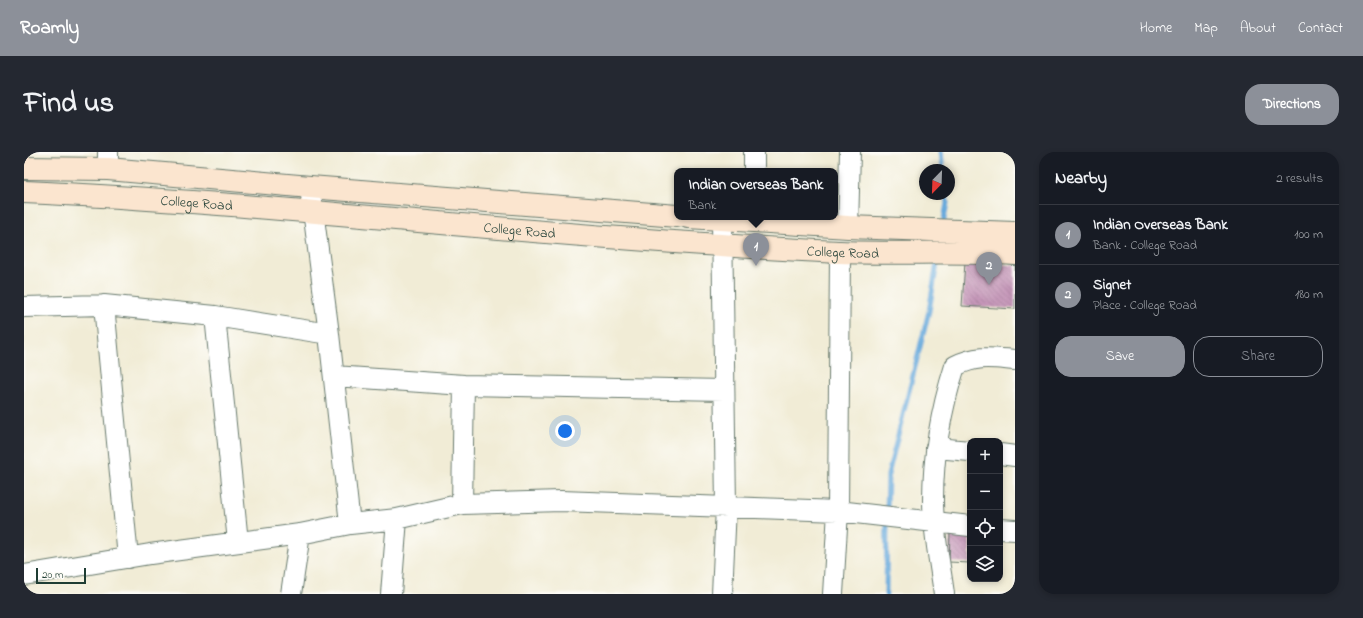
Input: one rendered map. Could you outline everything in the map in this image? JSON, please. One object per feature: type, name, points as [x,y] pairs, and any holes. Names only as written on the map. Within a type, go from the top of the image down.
[{"type":"main road","name":"College Road","points":[[24,168],[108,161],[310,187],[674,216]]},
{"type":"main road","name":"College Road","points":[[24,192],[118,196],[541,232],[840,252],[903,252],[1015,233]]},
{"type":"main road","name":"College Road","points":[[766,220],[848,227],[897,229],[962,241],[1015,254]]},
{"type":"street","points":[[754,152],[754,168]]},
{"type":"street","points":[[848,227],[850,152]]},
{"type":"street","points":[[310,187],[334,376],[350,524]]},
{"type":"street","points":[[722,220],[721,245],[726,506],[722,594]]},
{"type":"street","points":[[833,594],[838,511],[840,252]]},
{"type":"street","points":[[24,307],[104,305],[215,316],[329,334]]},
{"type":"street","points":[[104,305],[128,558]]},
{"type":"street","points":[[215,316],[238,542]]},
{"type":"street","points":[[944,594],[934,523],[933,501],[936,448],[949,386],[955,366],[970,359],[987,357],[1015,360]]},
{"type":"street","points":[[334,376],[464,386],[724,390]]},
{"type":"street","points":[[462,504],[464,386]]},
{"type":"street","points":[[936,448],[967,452]]},
{"type":"street","points":[[1003,454],[1015,456]]},
{"type":"street","points":[[24,575],[128,558],[300,534],[350,524],[397,519],[462,504],[561,501],[726,506],[838,511],[967,526]]},
{"type":"street","points":[[391,594],[397,519]]},
{"type":"street","points":[[1003,529],[1015,530]]},
{"type":"street","points":[[291,594],[300,534]]},
{"type":"building","points":[[965,262],[1015,265],[1015,309],[962,306]]},
{"type":"building","points":[[950,534],[967,535],[967,563],[949,562]]},
{"type":"waterway","points":[[941,152],[942,164]]},
{"type":"waterway","points":[[943,225],[947,200]]},
{"type":"waterway","points":[[887,513],[888,475],[929,311],[938,257]]},
{"type":"waterway","points":[[886,594],[887,521]]},
{"type":"place","name":"Indian Overseas Bank","points":[[756,266]]},
{"type":"place","name":"Signet","points":[[989,285]]}]
